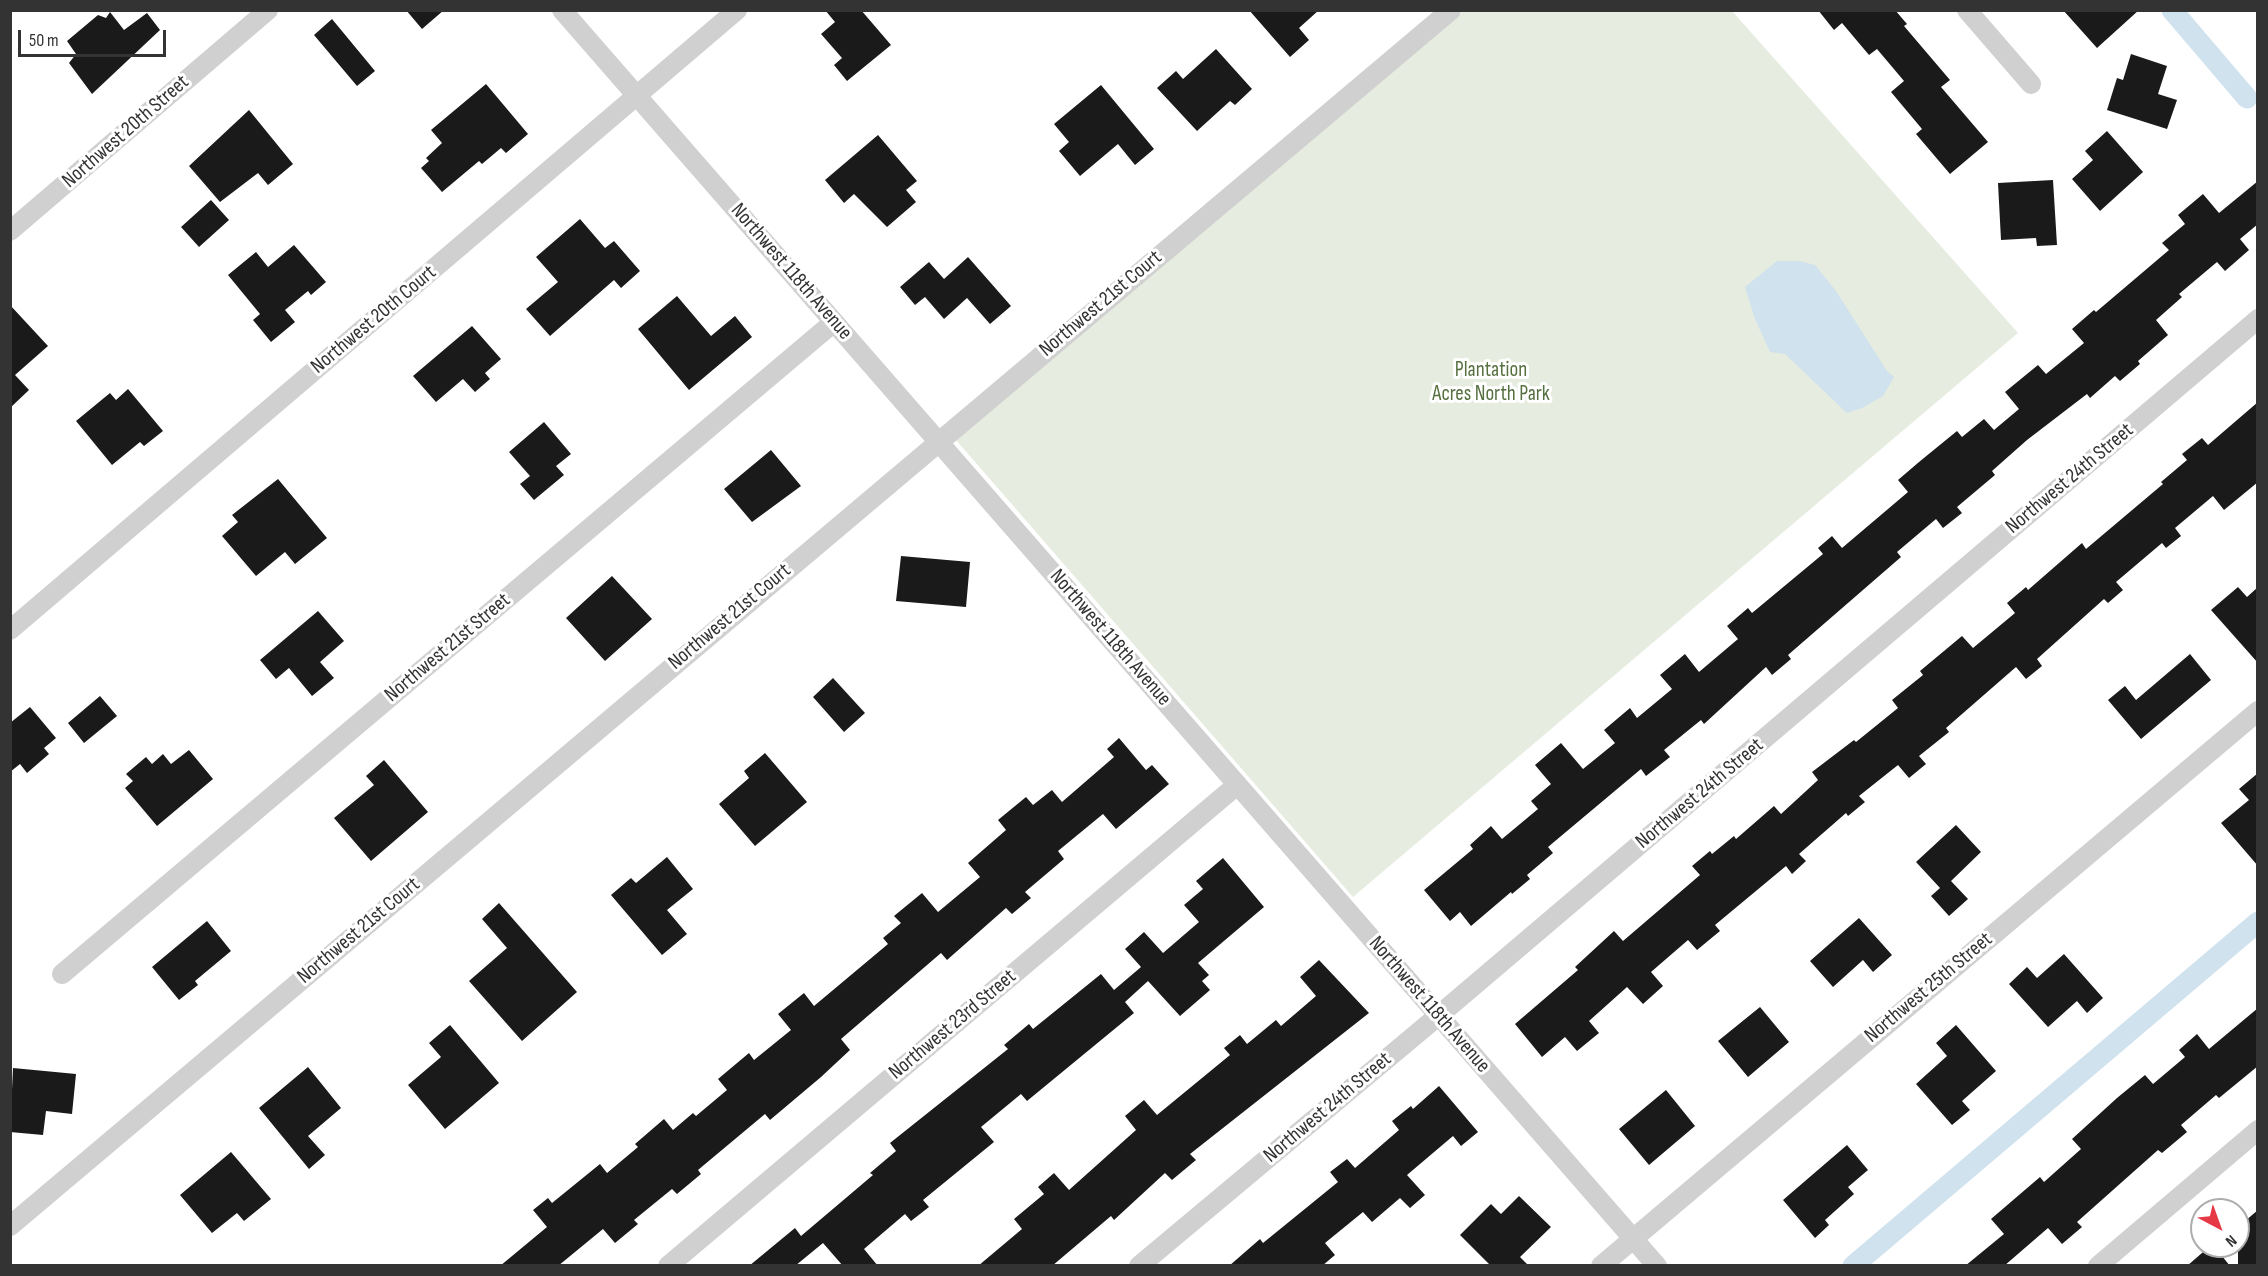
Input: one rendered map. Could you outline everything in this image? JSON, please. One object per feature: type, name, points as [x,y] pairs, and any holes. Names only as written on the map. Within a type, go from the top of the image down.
[{"type":"street","name":"Northwest 20th Street","points":[[10,231],[268,10]]},
{"type":"street","name":"Northwest 118th Avenue","points":[[562,10],[1657,1266]]},
{"type":"street","name":"Northwest 20th Court","points":[[10,630],[737,10]]},
{"type":"street","name":"Northwest 21st Court","points":[[10,1226],[1451,10]]},
{"type":"street","points":[[1967,10],[2031,84]]},
{"type":"street","name":"Northwest 24th Street","points":[[1139,1266],[1438,1016],[2258,319]]},
{"type":"street","name":"Northwest 21st Street","points":[[62,974],[834,322]]},
{"type":"street","name":"Northwest 25th Street","points":[[1601,1266],[2258,711]]},
{"type":"street","name":"Northwest 23rd Street","points":[[668,1266],[1237,785]]},
{"type":"street","points":[[2098,1266],[2258,1130]]},
{"type":"green space","name":"Plantation Acres North Park","points":[[1463,11],[1732,11],[2018,333],[1353,897],[956,440]]},
{"type":"water","points":[[1777,261],[1799,261],[1815,265],[1836,291],[1887,371],[1894,377],[1883,396],[1862,408],[1847,413],[1785,354],[1770,352],[1755,319],[1745,287]]},
{"type":"building","points":[[406,10],[444,10],[422,29]]},
{"type":"building","points":[[825,10],[861,10],[891,45],[847,81],[834,65],[842,58],[821,34],[835,22]]},
{"type":"building","points":[[1249,10],[1319,10],[1299,28],[1309,40],[1290,57]]},
{"type":"building","points":[[1818,10],[1895,10],[1907,24],[1904,26],[1950,80],[1941,87],[1988,142],[1950,174],[1916,134],[1922,129],[1891,92],[1904,81],[1877,49],[1869,55],[1842,23],[1834,30]]},
{"type":"building","points":[[2063,10],[2139,10],[2097,48]]},
{"type":"building","points":[[110,12],[124,30],[147,13],[160,30],[92,94],[69,63],[76,54],[67,41],[98,15],[106,18]]},
{"type":"building","points":[[332,19],[375,71],[357,86],[314,35]]},
{"type":"building","points":[[1216,49],[1252,89],[1235,105],[1230,101],[1197,131],[1157,88],[1176,71],[1183,79]]},
{"type":"building","points":[[2131,54],[2167,66],[2158,94],[2177,100],[2167,129],[2107,110],[2117,78],[2123,80]]},
{"type":"building","points":[[486,84],[528,134],[506,153],[501,148],[482,164],[479,161],[442,192],[421,168],[429,161],[426,158],[442,143],[431,130]]},
{"type":"building","points":[[1101,85],[1154,149],[1135,165],[1118,144],[1080,176],[1059,151],[1069,142],[1054,124]]},
{"type":"building","points":[[249,110],[293,164],[268,185],[258,173],[220,202],[189,166]]},
{"type":"building","points":[[2107,131],[2143,172],[2100,211],[2072,179],[2093,160],[2085,151]]},
{"type":"building","points":[[878,135],[917,181],[906,190],[916,202],[887,227],[854,194],[844,203],[825,180]]},
{"type":"building","points":[[2053,180],[2057,245],[2037,246],[2036,238],[2001,240],[1998,183]]},
{"type":"building","points":[[2258,181],[2258,224],[2240,239],[2249,250],[2225,271],[2217,262],[2179,294],[2182,297],[2156,320],[2168,335],[2138,361],[2140,364],[2120,381],[2115,376],[2090,398],[2087,394],[2027,440],[1992,471],[1995,475],[1957,507],[1962,513],[1943,528],[1936,519],[1897,552],[1901,557],[1788,655],[1791,659],[1772,675],[1766,667],[1704,724],[1701,720],[1664,750],[1670,757],[1646,776],[1641,769],[1548,847],[1553,853],[1527,875],[1530,879],[1512,894],[1511,892],[1471,926],[1460,912],[1450,921],[1424,890],[1473,849],[1470,845],[1491,826],[1502,839],[1538,809],[1531,801],[1551,784],[1535,765],[1561,743],[1583,769],[1615,743],[1604,730],[1630,708],[1637,718],[1672,689],[1660,675],[1685,654],[1699,672],[1738,639],[1727,626],[1748,608],[1752,613],[1823,554],[1818,548],[1832,536],[1842,548],[1908,492],[1898,480],[1919,462],[1957,431],[1962,437],[1984,419],[1994,430],[2019,409],[2005,392],[2038,365],[2046,374],[2084,343],[2072,329],[2094,310],[2096,312],[2169,250],[2162,243],[2185,224],[2178,215],[2203,194],[2219,213]]},
{"type":"building","points":[[211,200],[229,220],[199,247],[181,227]]},
{"type":"building","points":[[580,219],[605,248],[614,241],[640,271],[621,288],[614,280],[550,336],[526,309],[558,282],[536,257]]},
{"type":"building","points":[[294,245],[326,282],[311,295],[308,291],[285,310],[295,322],[271,342],[253,320],[260,314],[228,275],[256,252],[268,267]]},
{"type":"building","points":[[968,257],[1011,306],[990,324],[967,298],[944,319],[925,297],[915,305],[900,287],[929,262],[944,279]]},
{"type":"building","points":[[677,296],[711,336],[735,316],[752,337],[689,390],[638,329]]},
{"type":"building","points":[[10,305],[48,346],[15,375],[29,390],[10,408]]},
{"type":"building","points":[[472,326],[501,359],[485,373],[490,379],[475,392],[463,379],[436,402],[413,376]]},
{"type":"building","points":[[128,389],[163,431],[144,446],[140,442],[112,465],[76,421],[110,393],[116,400]]},
{"type":"building","points":[[2258,402],[2258,482],[2224,510],[2213,496],[2175,528],[2181,536],[2166,548],[2162,543],[2116,582],[2123,590],[2108,603],[2104,599],[2037,659],[2042,666],[2026,679],[2016,667],[1946,728],[1949,732],[1919,756],[1926,764],[1909,778],[1898,765],[1859,796],[1865,802],[1848,816],[1846,813],[1799,854],[1806,861],[1792,874],[1786,866],[1715,925],[1720,931],[1697,950],[1688,940],[1651,972],[1663,986],[1643,1004],[1627,987],[1589,1021],[1599,1033],[1577,1051],[1565,1037],[1542,1057],[1515,1024],[1578,970],[1575,967],[1614,931],[1623,941],[1700,875],[1692,866],[1710,851],[1712,854],[1734,836],[1736,839],[1774,806],[1781,814],[1818,780],[1812,772],[1854,740],[1856,742],[1898,708],[1892,700],[1923,675],[1920,671],[1962,636],[1973,648],[2015,613],[2007,603],[2026,587],[2028,590],[2082,543],[2086,549],[2163,484],[2161,482],[2187,460],[2182,454],[2202,438],[2208,445]]},
{"type":"building","points":[[544,422],[571,454],[556,466],[564,475],[534,500],[520,484],[530,476],[509,452]]},
{"type":"building","points":[[771,450],[801,486],[752,522],[724,489]]},
{"type":"building","points":[[278,479],[327,538],[295,564],[285,552],[256,576],[222,536],[238,522],[232,515]]},
{"type":"building","points":[[901,556],[970,562],[966,607],[896,601]]},
{"type":"building","points":[[612,576],[652,619],[605,661],[566,618]]},
{"type":"building","points":[[2238,587],[2247,597],[2258,587],[2258,663],[2211,610]]},
{"type":"building","points":[[318,611],[344,641],[320,662],[334,678],[312,696],[289,668],[276,679],[260,660]]},
{"type":"building","points":[[2190,654],[2211,680],[2141,739],[2108,700],[2125,686],[2136,700]]},
{"type":"building","points":[[833,678],[865,713],[844,732],[813,697]]},
{"type":"building","points":[[100,696],[117,716],[84,743],[68,723]]},
{"type":"building","points":[[30,707],[56,738],[44,748],[49,754],[27,773],[20,764],[10,772],[10,723]]},
{"type":"building","points":[[1119,738],[1146,770],[1152,765],[1169,784],[1116,829],[1103,814],[1058,851],[1064,859],[1025,892],[1031,898],[1012,914],[1006,908],[947,960],[941,953],[841,1039],[850,1050],[821,1077],[770,1120],[765,1114],[698,1170],[701,1174],[677,1194],[672,1189],[634,1220],[638,1224],[615,1243],[603,1229],[558,1266],[500,1266],[547,1227],[533,1210],[548,1198],[552,1203],[600,1164],[607,1173],[638,1147],[635,1144],[664,1119],[673,1130],[693,1113],[696,1116],[727,1090],[718,1079],[749,1053],[754,1060],[791,1030],[778,1014],[804,993],[814,1006],[888,944],[883,938],[901,923],[894,916],[922,893],[938,912],[980,877],[968,863],[1006,830],[998,820],[1026,797],[1033,805],[1052,790],[1062,802],[1114,757],[1107,749]]},
{"type":"building","points":[[189,750],[213,779],[157,826],[125,788],[133,781],[126,774],[146,757],[152,764],[163,754],[171,764]]},
{"type":"building","points":[[765,753],[807,802],[755,846],[719,804],[749,778],[744,771]]},
{"type":"building","points":[[384,760],[428,812],[371,861],[334,818],[374,785],[366,776]]},
{"type":"building","points":[[2258,773],[2258,866],[2221,823],[2249,800],[2239,789]]},
{"type":"building","points":[[1956,825],[1981,852],[1951,881],[1968,899],[1949,916],[1931,896],[1940,888],[1916,862]]},
{"type":"building","points":[[667,857],[693,889],[667,910],[687,934],[662,955],[611,895],[631,878],[636,883]]},
{"type":"building","points":[[1223,858],[1264,907],[1198,963],[1209,975],[1202,981],[1210,990],[1180,1016],[1148,981],[1125,1002],[1134,1013],[1027,1101],[1021,1094],[981,1127],[994,1142],[923,1200],[929,1207],[911,1221],[905,1214],[864,1249],[878,1266],[843,1266],[823,1243],[795,1266],[749,1266],[795,1228],[801,1236],[873,1175],[870,1173],[896,1151],[890,1143],[1008,1049],[1004,1045],[1029,1024],[1033,1029],[1101,974],[1114,990],[1141,967],[1125,949],[1144,932],[1163,953],[1199,922],[1184,905],[1203,889],[1196,881]]},
{"type":"building","points":[[499,903],[577,992],[522,1041],[469,981],[507,948],[482,919]]},
{"type":"building","points":[[1859,918],[1892,955],[1873,972],[1863,960],[1833,987],[1810,961]]},
{"type":"building","points":[[207,921],[231,951],[195,981],[198,985],[179,1000],[152,967]]},
{"type":"building","points":[[2064,954],[2103,998],[2087,1013],[2077,1001],[2048,1027],[2009,984],[2027,967],[2037,978]]},
{"type":"building","points":[[1319,960],[1369,1013],[1190,1154],[1196,1160],[1172,1180],[1165,1173],[1114,1220],[1111,1216],[1052,1266],[978,1266],[1022,1229],[1014,1219],[1044,1194],[1038,1187],[1054,1173],[1069,1190],[1136,1130],[1125,1116],[1144,1100],[1157,1115],[1230,1055],[1224,1048],[1240,1035],[1247,1044],[1276,1020],[1281,1026],[1316,996],[1300,977]]},
{"type":"building","points":[[1760,1007],[1789,1042],[1748,1077],[1718,1041]]},
{"type":"building","points":[[2258,1008],[2258,1066],[2219,1098],[2216,1095],[2181,1125],[2187,1132],[2162,1153],[2158,1150],[2077,1222],[2082,1227],[2062,1244],[2048,1228],[2004,1266],[1965,1266],[2004,1234],[1991,1219],[2040,1177],[2044,1182],[2081,1149],[2072,1139],[2117,1098],[2145,1075],[2153,1084],[2185,1057],[2179,1050],[2197,1034],[2209,1049]]},
{"type":"building","points":[[450,1025],[499,1083],[445,1129],[408,1085],[441,1057],[429,1043]]},
{"type":"building","points":[[1956,1025],[1996,1071],[1962,1101],[1970,1110],[1952,1125],[1916,1084],[1947,1056],[1936,1043]]},
{"type":"building","points":[[308,1067],[341,1108],[308,1136],[325,1155],[309,1169],[259,1108]]},
{"type":"building","points":[[13,1068],[76,1074],[72,1114],[46,1111],[43,1135],[10,1132]]},
{"type":"building","points":[[1439,1086],[1478,1132],[1461,1146],[1453,1136],[1407,1175],[1425,1195],[1410,1208],[1400,1198],[1372,1222],[1363,1212],[1325,1243],[1335,1255],[1322,1266],[1229,1266],[1260,1239],[1263,1243],[1338,1182],[1330,1172],[1347,1159],[1355,1168],[1399,1130],[1392,1121],[1411,1106],[1413,1109]]},
{"type":"building","points":[[1666,1090],[1695,1126],[1649,1165],[1619,1129]]},
{"type":"building","points":[[1847,1145],[1868,1170],[1848,1187],[1854,1194],[1825,1220],[1829,1225],[1815,1238],[1783,1200]]},
{"type":"building","points":[[231,1152],[271,1199],[244,1221],[237,1213],[212,1233],[180,1195]]},
{"type":"building","points":[[1519,1196],[1551,1227],[1520,1257],[1529,1266],[1491,1266],[1460,1235],[1491,1204],[1501,1214]]},
{"type":"building","points":[[2258,1210],[2258,1266],[2238,1266],[2238,1258],[2250,1258],[2250,1217]]},
{"type":"building","points":[[2196,1258],[2224,1258],[2230,1266],[2187,1266]]},
{"type":"waterway","points":[[2172,10],[2247,98]]},
{"type":"waterway","points":[[1853,1266],[2258,922]]}]
